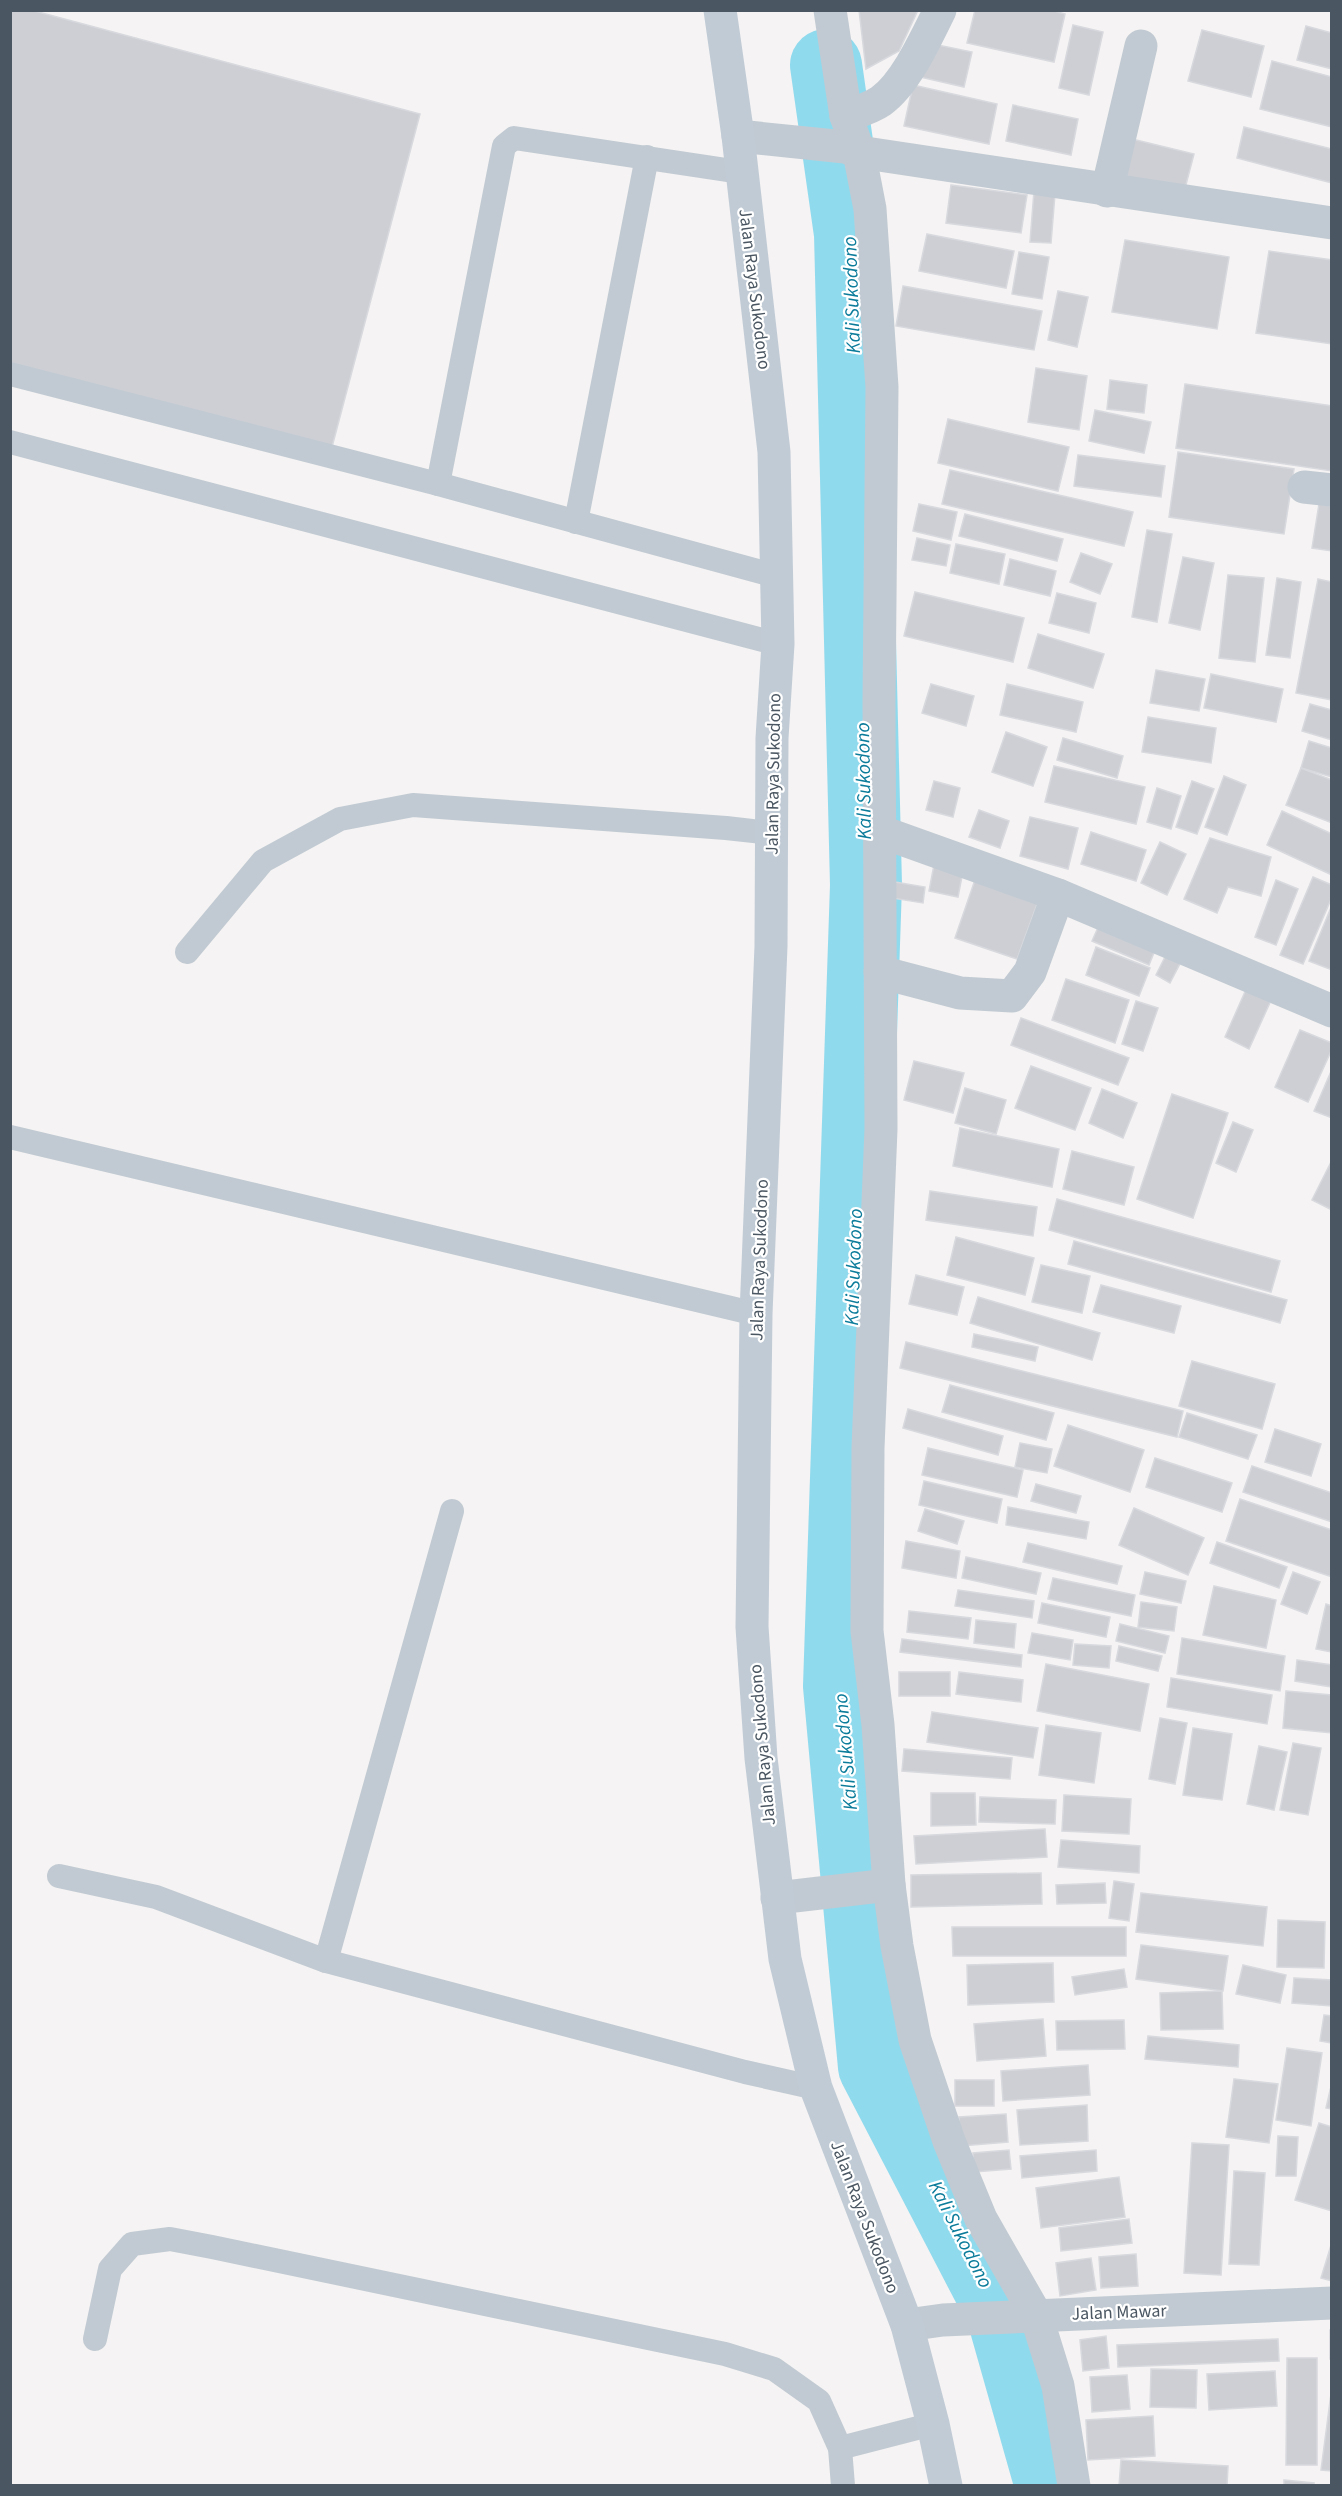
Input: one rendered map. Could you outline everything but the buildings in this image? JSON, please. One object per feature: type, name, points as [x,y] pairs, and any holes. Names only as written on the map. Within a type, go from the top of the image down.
[{"type":"main road","name":"Jalan Raya Sukodono","points":[[720,10],[738,136],[740,172],[774,452],[777,576],[778,644],[772,738],[771,946],[756,1314],[752,1627],[761,1758],[789,1897],[785,1959],[816,2088],[907,2325],[933,2424],[946,2486]]},
{"type":"street","points":[[830,10],[850,139],[870,209],[882,387],[879,831],[881,1129],[868,1448],[867,1631],[878,1725],[883,1886],[915,2040],[941,2119],[981,2219],[1058,2386],[1074,2486]]},
{"type":"street","points":[[850,139],[905,74],[940,10]]},
{"type":"street","points":[[1107,191],[1141,46]]},
{"type":"street","points":[[738,136],[771,140],[850,139],[1107,191],[1332,224]]},
{"type":"street","points":[[879,831],[1058,894],[1332,1011]]},
{"type":"street","points":[[880,972],[960,993],[1012,996],[1030,972],[1058,894]]},
{"type":"street","points":[[789,1897],[883,1886]]},
{"type":"street","name":"Jalan Mawar","points":[[907,2325],[943,2320],[1332,2303]]},
{"type":"lane","points":[[438,484],[504,147],[514,138],[740,172]]},
{"type":"lane","points":[[576,522],[647,157]]},
{"type":"lane","points":[[10,374],[438,484],[777,576]]},
{"type":"lane","points":[[10,442],[778,644]]},
{"type":"lane","points":[[187,952],[263,861],[340,819],[413,804],[771,833]]},
{"type":"lane","points":[[10,1137],[756,1314]]},
{"type":"lane","points":[[326,1961],[452,1511]]},
{"type":"lane","points":[[59,1876],[156,1897],[326,1961],[745,2072],[816,2088]]},
{"type":"lane","points":[[95,2339],[110,2269],[132,2244],[170,2239],[725,2354],[774,2368],[819,2401],[840,2448],[843,2486]]},
{"type":"lane","points":[[840,2448],[933,2424]]},
{"type":"waterway","name":"Kali Sukodono","points":[[826,65],[850,234],[866,885],[839,1686],[874,2067],[1002,2313],[1051,2486]]}]
